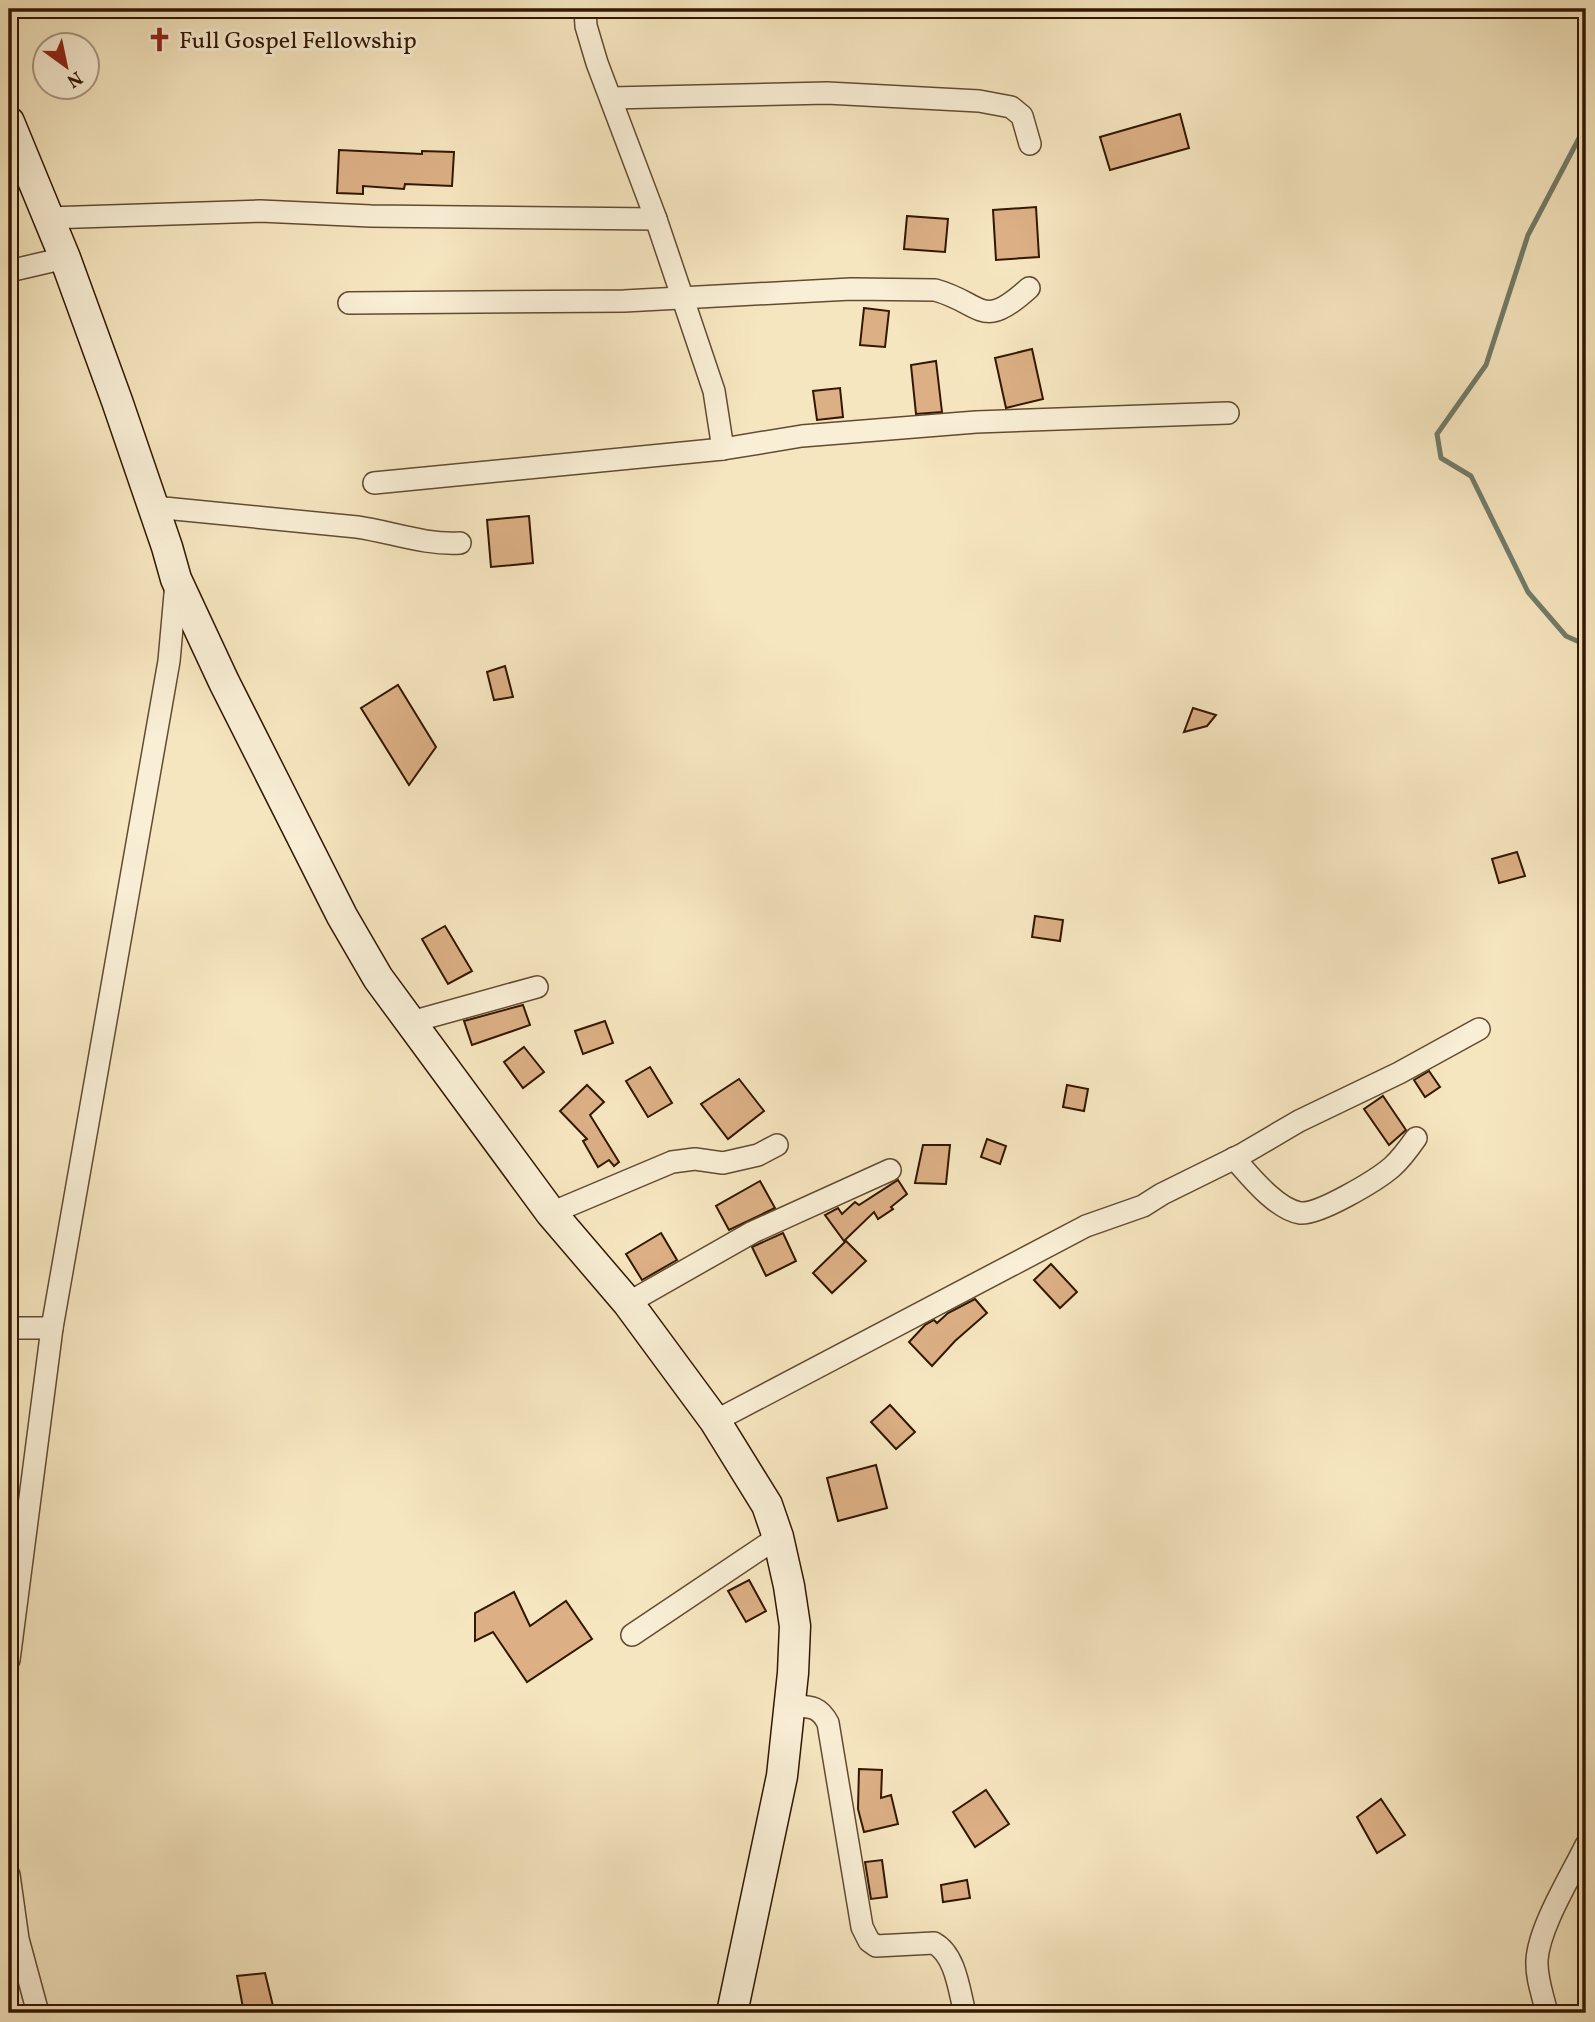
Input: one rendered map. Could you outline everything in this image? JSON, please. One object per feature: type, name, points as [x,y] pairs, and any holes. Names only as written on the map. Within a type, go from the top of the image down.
[{"type":"street","points":[[585,9],[586,26],[597,64],[656,219],[714,391],[723,449]]},
{"type":"street","points":[[611,97],[827,93],[979,101],[1011,107],[1022,116],[1030,144]]},
{"type":"street","points":[[9,122],[65,258],[154,507],[176,579],[224,682],[342,916],[378,978],[551,1213],[628,1303],[715,1421],[767,1505],[778,1537],[795,1626],[782,1776],[732,2013]]},
{"type":"street","points":[[48,218],[260,211],[371,216],[656,219]]},
{"type":"street","points":[[9,271],[65,258]]},
{"type":"street","points":[[349,303],[683,299],[851,289],[936,290],[981,312],[994,311],[1008,305],[1029,288]]},
{"type":"street","points":[[374,482],[723,449],[802,436],[976,422],[1228,413]]},
{"type":"street","points":[[154,507],[357,527],[381,530],[422,542],[460,543]]},
{"type":"street","points":[[9,1660],[52,1328],[169,661],[176,579]]},
{"type":"street","points":[[411,1022],[537,987]]},
{"type":"street","points":[[715,1421],[1086,1226],[1143,1206],[1161,1194],[1399,1073],[1479,1029]]},
{"type":"street","points":[[1234,1158],[1264,1192],[1287,1208],[1302,1213],[1329,1204],[1369,1184],[1394,1166],[1416,1138]]},
{"type":"street","points":[[551,1213],[672,1162],[695,1159],[723,1163],[758,1155],[777,1145]]},
{"type":"street","points":[[628,1303],[753,1232],[890,1170]]},
{"type":"street","points":[[9,1328],[52,1328]]},
{"type":"street","points":[[632,1635],[778,1537]]},
{"type":"street","points":[[789,1706],[817,1708],[828,1723],[865,1936],[876,1946],[934,1943],[941,1947],[952,1965],[965,2013]]},
{"type":"street","points":[[1547,2013],[1538,1977],[1537,1959],[1545,1930],[1586,1845]]},
{"type":"street","points":[[9,1875],[18,1939],[38,2013]]},
{"type":"building","points":[[1180,114],[1189,148],[1110,170],[1100,137]]},
{"type":"building","points":[[339,150],[422,154],[422,151],[454,152],[452,186],[405,184],[404,189],[363,186],[363,194],[337,193]]},
{"type":"building","points":[[1036,207],[1039,257],[996,260],[993,210]]},
{"type":"building","points":[[907,216],[948,219],[945,252],[904,249]]},
{"type":"building","points":[[864,308],[889,311],[885,347],[860,345]]},
{"type":"building","points":[[1032,349],[1043,399],[1006,408],[995,358]]},
{"type":"building","points":[[936,361],[942,412],[916,414],[911,365]]},
{"type":"building","points":[[840,388],[843,417],[817,420],[813,391]]},
{"type":"building","points":[[529,516],[533,563],[491,567],[487,520]]},
{"type":"building","points":[[505,666],[513,697],[494,700],[487,672]]},
{"type":"building","points":[[398,685],[436,747],[409,785],[361,708]]},
{"type":"building","points":[[1193,708],[1216,715],[1207,726],[1184,732]]},
{"type":"building","points":[[1517,852],[1525,876],[1499,883],[1492,859]]},
{"type":"building","points":[[1035,916],[1063,920],[1060,941],[1032,937]]},
{"type":"building","points":[[445,926],[472,971],[448,984],[422,939]]},
{"type":"building","points":[[523,1005],[530,1025],[472,1045],[464,1021]]},
{"type":"building","points":[[605,1021],[613,1043],[583,1054],[575,1031]]},
{"type":"building","points":[[524,1047],[544,1072],[523,1088],[504,1062]]},
{"type":"building","points":[[650,1067],[672,1103],[648,1117],[626,1081]]},
{"type":"building","points":[[1429,1071],[1440,1087],[1425,1097],[1414,1080]]},
{"type":"building","points":[[739,1079],[764,1111],[728,1139],[701,1104]]},
{"type":"building","points":[[587,1085],[604,1102],[590,1115],[619,1162],[614,1166],[609,1160],[598,1167],[583,1141],[587,1139],[560,1111]]},
{"type":"building","points":[[1067,1085],[1088,1089],[1084,1111],[1063,1107]]},
{"type":"building","points":[[1383,1096],[1406,1130],[1389,1145],[1364,1109]]},
{"type":"building","points":[[987,1139],[1006,1146],[1000,1164],[981,1157]]},
{"type":"building","points":[[923,1145],[950,1145],[946,1184],[915,1183]]},
{"type":"building","points":[[898,1180],[907,1194],[891,1207],[893,1209],[878,1219],[874,1212],[844,1241],[825,1215],[838,1208],[842,1214],[855,1202],[859,1205]]},
{"type":"building","points":[[760,1181],[775,1208],[729,1230],[716,1206]]},
{"type":"building","points":[[661,1233],[677,1260],[642,1280],[626,1254]]},
{"type":"building","points":[[783,1233],[796,1261],[766,1276],[752,1247]]},
{"type":"building","points":[[846,1241],[866,1261],[832,1293],[813,1273]]},
{"type":"building","points":[[1051,1264],[1077,1292],[1060,1308],[1034,1280]]},
{"type":"building","points":[[975,1299],[987,1313],[932,1366],[909,1342],[925,1325],[934,1320],[937,1323],[948,1313]]},
{"type":"building","points":[[890,1405],[915,1432],[896,1449],[871,1422]]},
{"type":"building","points":[[876,1465],[887,1508],[838,1521],[827,1478]]},
{"type":"building","points":[[749,1580],[766,1611],[746,1622],[728,1591]]},
{"type":"building","points":[[514,1592],[530,1626],[566,1601],[592,1639],[527,1682],[493,1632],[475,1641],[475,1613]]},
{"type":"building","points":[[859,1769],[882,1770],[881,1798],[891,1795],[898,1824],[864,1832],[858,1809]]},
{"type":"building","points":[[986,1790],[1009,1824],[975,1847],[953,1812]]},
{"type":"building","points":[[1381,1799],[1405,1835],[1377,1853],[1357,1817]]},
{"type":"building","points":[[882,1860],[887,1897],[871,1899],[865,1862]]},
{"type":"building","points":[[967,1880],[970,1898],[943,1902],[941,1885]]},
{"type":"building","points":[[265,1973],[274,2010],[244,2013],[237,1976]]},
{"type":"waterway","points":[[1586,125],[1528,235],[1486,365],[1437,434],[1441,458],[1471,476],[1528,592],[1566,636],[1586,645]]},
{"type":"place","name":"Full Gospel Fellowship","points":[[159,40]]}]
